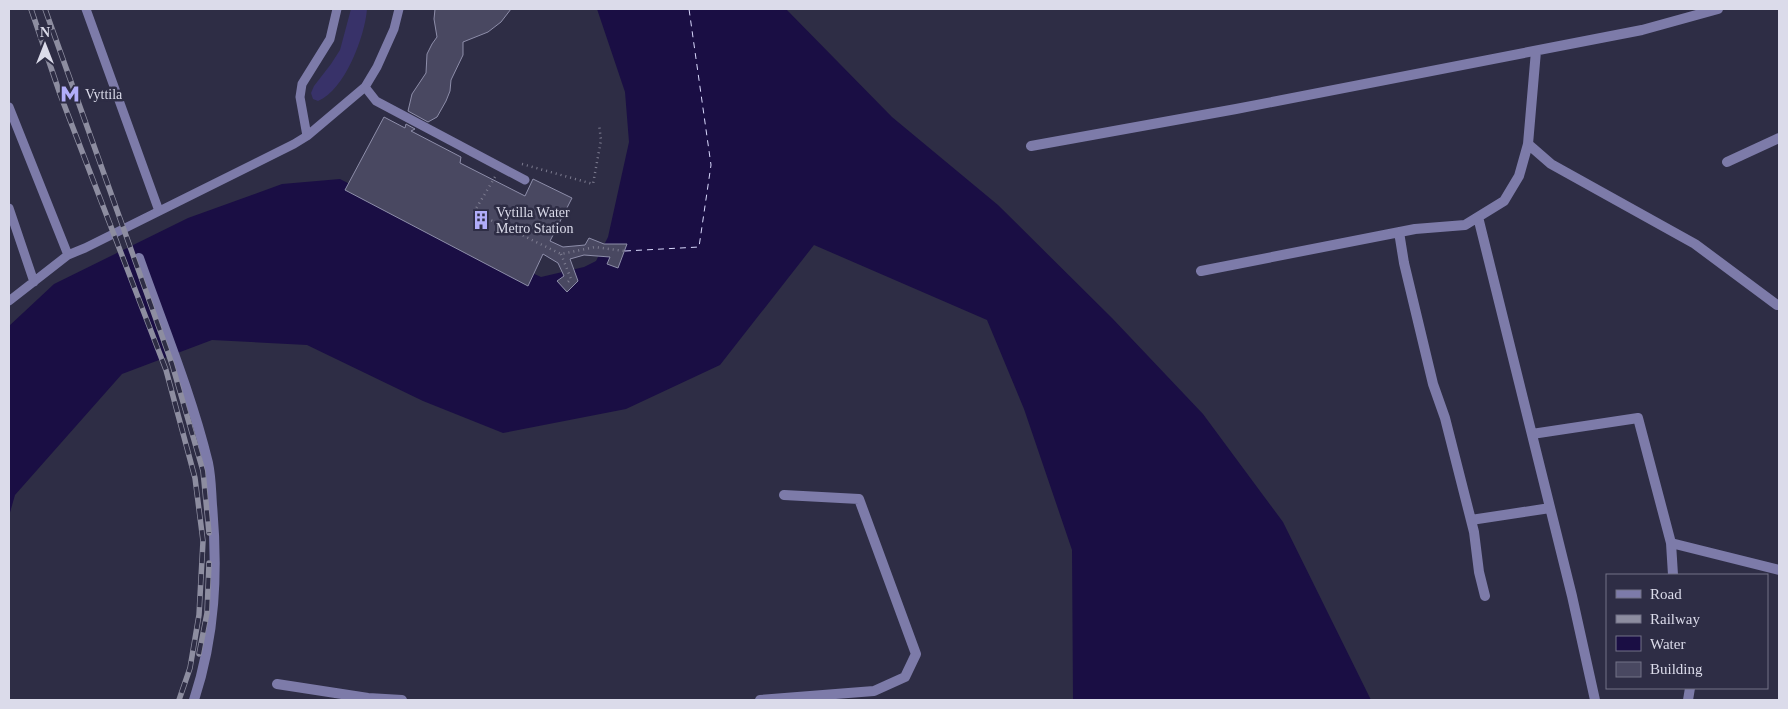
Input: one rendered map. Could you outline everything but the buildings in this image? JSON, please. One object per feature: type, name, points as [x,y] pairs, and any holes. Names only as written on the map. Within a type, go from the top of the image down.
[{"type":"street","points":[[1031,146],[1236,109],[1642,30],[1718,9]]},
{"type":"street","points":[[1201,271],[1415,229],[1465,225],[1504,201],[1519,176],[1528,144],[1536,51]]},
{"type":"street","points":[[1727,162],[1779,138]]},
{"type":"street","points":[[1528,144],[1551,164],[1695,244],[1777,305]]},
{"type":"street","points":[[1478,217],[1595,700]]},
{"type":"street","points":[[1399,232],[1404,263],[1433,384],[1445,418],[1471,520],[1485,596]]},
{"type":"street","points":[[139,258],[185,386],[208,465],[215,538],[214,612],[203,671],[194,700]]},
{"type":"street","points":[[1532,434],[1638,418],[1671,543],[1673,574]]},
{"type":"street","points":[[760,700],[874,691],[905,677],[916,654],[859,498],[784,495]]},
{"type":"street","points":[[1471,520],[1550,508]]},
{"type":"street","points":[[1671,543],[1779,570]]},
{"type":"street","points":[[277,684],[368,698],[402,700]]},
{"type":"lane","points":[[86,9],[159,211]]},
{"type":"lane","points":[[307,136],[300,97],[302,84],[330,39],[337,9]]},
{"type":"lane","points":[[9,301],[68,255],[307,136],[365,87],[394,30],[399,9]]},
{"type":"lane","points":[[365,87],[376,101],[525,180]]},
{"type":"lane","points":[[9,107],[68,255]]},
{"type":"lane","points":[[9,208],[34,282]]},
{"type":"path","points":[[513,164],[522,164],[593,184],[601,140],[599,124]]},
{"type":"path","points":[[499,171],[474,212],[561,254],[595,247],[624,250]]},
{"type":"path","points":[[561,254],[571,279],[566,284]]},
{"type":"shaded area","points":[[351,9],[367,9],[358,47],[337,86],[318,101],[313,99],[311,93],[340,50]]},
{"type":"water","points":[[597,9],[786,9],[892,117],[998,205],[1112,318],[1203,414],[1283,522],[1371,700],[1073,700],[1072,550],[1024,409],[987,320],[814,245],[720,365],[626,409],[503,433],[423,401],[307,345],[212,340],[122,374],[15,495],[9,516],[9,326],[54,284],[188,218],[282,184],[340,179],[459,240],[541,277],[584,267],[596,261],[608,237],[629,142],[625,92]]},
{"type":"ferry route","points":[[625,251],[699,247],[711,165],[689,9]]},
{"type":"railway","points":[[31,9],[60,94],[166,370],[195,478],[203,541],[199,615],[190,668],[179,700]]},
{"type":"railway","points":[[45,9],[172,364],[203,471],[209,533]]},
{"type":"railway","points":[[199,654],[207,613],[209,563]]},
{"type":"place","name":"Vyttila","points":[[70,94]]},
{"type":"place","name":"Vytilla Water Metro Station","points":[[481,220]]}]
